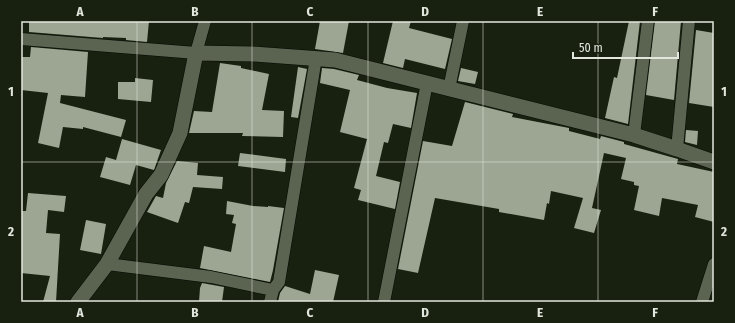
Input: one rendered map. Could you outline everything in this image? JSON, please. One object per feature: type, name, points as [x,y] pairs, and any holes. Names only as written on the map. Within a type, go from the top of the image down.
[{"type":"street","points":[[78,302],[108,264],[146,194],[161,175],[180,133],[196,54],[205,21]]},
{"type":"street","points":[[449,89],[463,21]]},
{"type":"street","points":[[634,136],[648,21]]},
{"type":"street","points":[[677,149],[689,21]]},
{"type":"street","points":[[21,39],[196,54],[253,54],[335,60],[634,136],[714,162]]},
{"type":"street","points":[[270,302],[273,290],[279,282],[316,58]]},
{"type":"street","points":[[384,302],[428,83]]},
{"type":"street","points":[[108,264],[211,277],[273,290]]},
{"type":"street","points":[[702,302],[714,264]]},
{"type":"building","points":[[29,21],[149,21],[147,42],[126,40],[126,38],[103,38],[29,32]]},
{"type":"building","points":[[320,21],[349,21],[343,53],[315,49]]},
{"type":"building","points":[[393,21],[411,21],[409,28],[452,39],[445,69],[405,59],[403,68],[383,63]]},
{"type":"building","points":[[629,21],[640,21],[628,124],[605,118],[614,77],[617,78]]},
{"type":"building","points":[[655,21],[681,21],[674,100],[646,95]]},
{"type":"building","points":[[696,30],[714,33],[714,107],[689,103]]},
{"type":"building","points":[[31,47],[88,52],[85,97],[61,95],[60,103],[126,120],[121,137],[83,127],[83,129],[63,127],[59,148],[38,143],[48,93],[21,90],[21,57],[30,57]]},
{"type":"building","points":[[220,63],[241,66],[241,68],[269,74],[262,110],[284,111],[283,137],[242,136],[243,133],[189,133],[194,111],[212,112]]},
{"type":"building","points":[[298,67],[307,69],[298,118],[291,117]]},
{"type":"building","points":[[322,68],[334,69],[359,75],[357,80],[387,88],[417,93],[411,128],[393,124],[388,143],[384,142],[376,176],[400,182],[395,209],[358,200],[361,190],[354,188],[367,139],[340,132],[350,90],[320,83]]},
{"type":"building","points":[[461,68],[478,72],[475,84],[458,81]]},
{"type":"building","points":[[135,78],[153,80],[151,102],[118,99],[118,82],[135,82]]},
{"type":"building","points":[[465,102],[513,114],[512,117],[569,128],[569,131],[600,139],[601,136],[624,142],[624,144],[678,159],[677,164],[714,172],[714,222],[695,217],[698,205],[662,198],[659,216],[634,210],[639,186],[634,185],[634,182],[621,179],[626,158],[604,153],[592,208],[601,210],[594,233],[574,228],[583,198],[551,191],[544,220],[499,212],[499,209],[435,198],[418,273],[398,269],[423,141],[452,146]]},
{"type":"building","points":[[686,130],[698,131],[697,145],[685,142]]},
{"type":"building","points":[[122,139],[161,150],[154,170],[136,165],[130,185],[100,177],[106,157],[116,160]]},
{"type":"building","points":[[240,153],[286,159],[285,172],[238,166]]},
{"type":"building","points":[[177,161],[198,163],[197,175],[223,177],[222,189],[193,187],[189,203],[185,202],[178,223],[147,212],[156,196],[163,198],[166,183]]},
{"type":"building","points":[[28,193],[66,196],[64,212],[48,210],[46,233],[60,234],[56,302],[43,302],[50,276],[21,273],[21,211],[26,211]]},
{"type":"building","points":[[227,201],[253,206],[284,208],[270,282],[200,268],[204,246],[231,252],[236,224],[232,223],[234,215],[226,214]]},
{"type":"building","points":[[86,220],[106,224],[101,254],[80,250]]},
{"type":"building","points":[[315,270],[339,275],[333,302],[278,302],[280,293],[285,286],[310,294]]},
{"type":"building","points":[[202,283],[224,287],[222,302],[199,302]]}]
